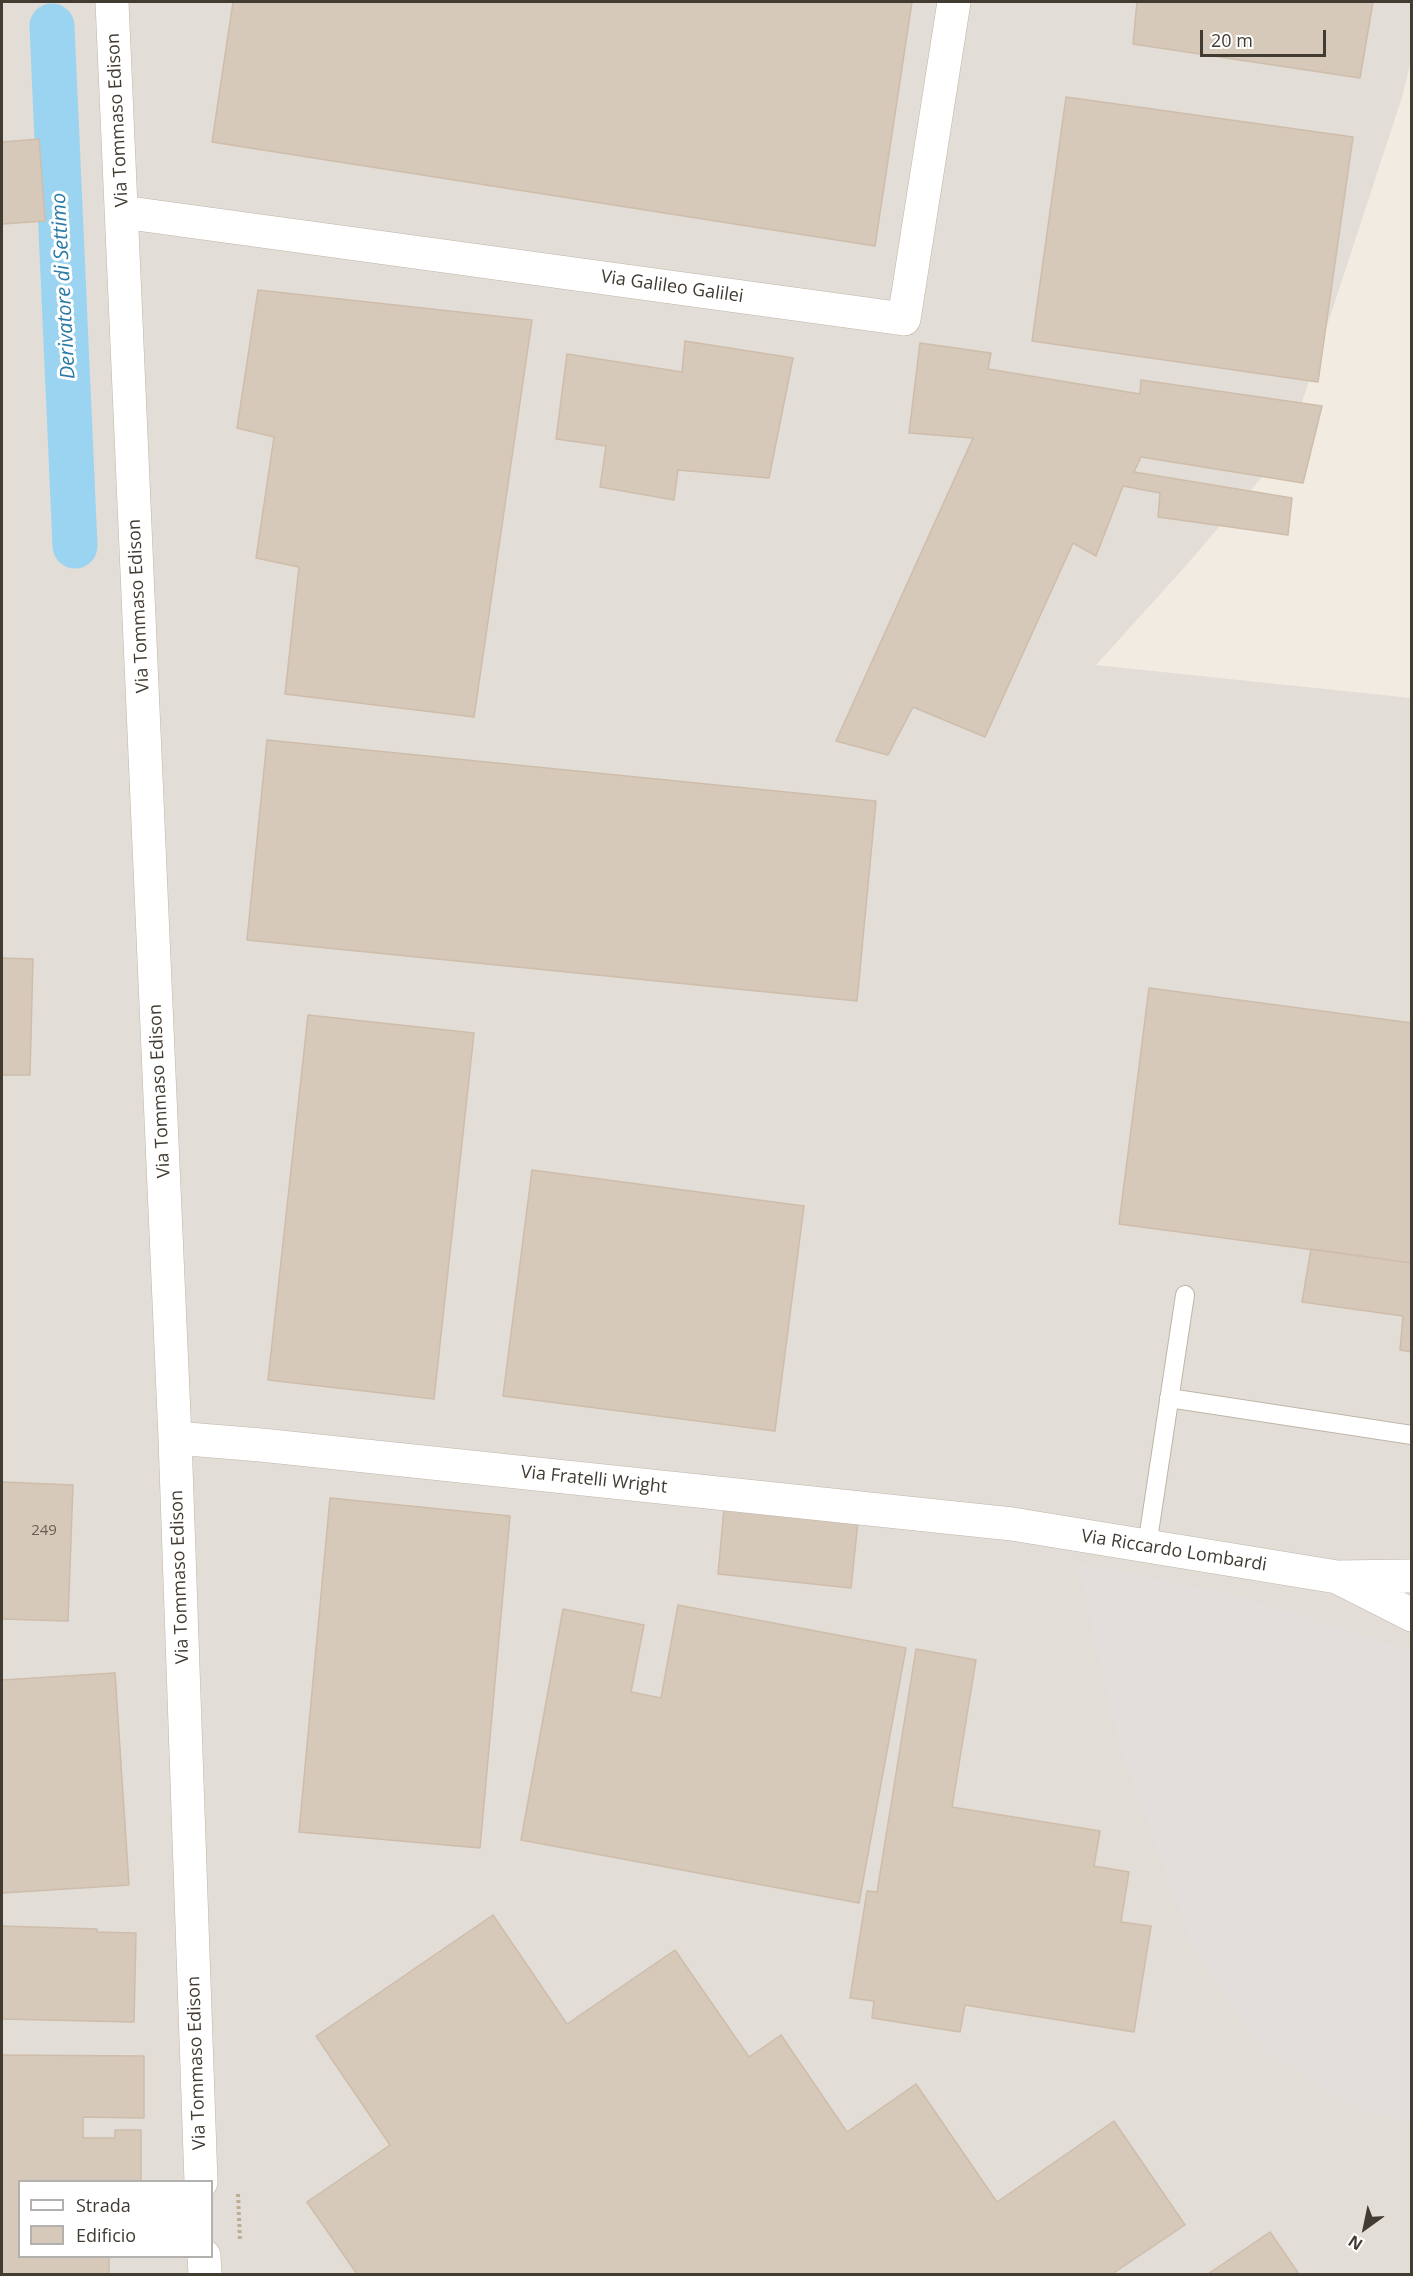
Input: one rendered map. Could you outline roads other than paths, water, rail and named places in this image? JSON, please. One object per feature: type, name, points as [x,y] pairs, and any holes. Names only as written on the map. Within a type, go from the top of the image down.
[{"type":"street","name":"Via Tommaso Edison","points":[[112,2],[175,1438],[201,2180]]},
{"type":"street","name":"Via Galileo Galilei","points":[[122,212],[904,319],[954,2]]},
{"type":"street","name":"Via Fratelli Wright","points":[[175,1438],[1011,1524]]},
{"type":"street","name":"Via Riccardo Lombardi","points":[[1011,1524],[1337,1577],[1412,1576]]},
{"type":"street","name":"Via Riccardo Lombardi","points":[[1337,1577],[1412,1615]]},
{"type":"street","points":[[204,2258],[205,2274]]},
{"type":"lane","points":[[1147,1546],[1185,1295]]},
{"type":"lane","points":[[1169,1398],[1412,1435]]},
{"type":"waterway","name":"Derivatore di Settimo","points":[[52,26],[75,546]]}]
